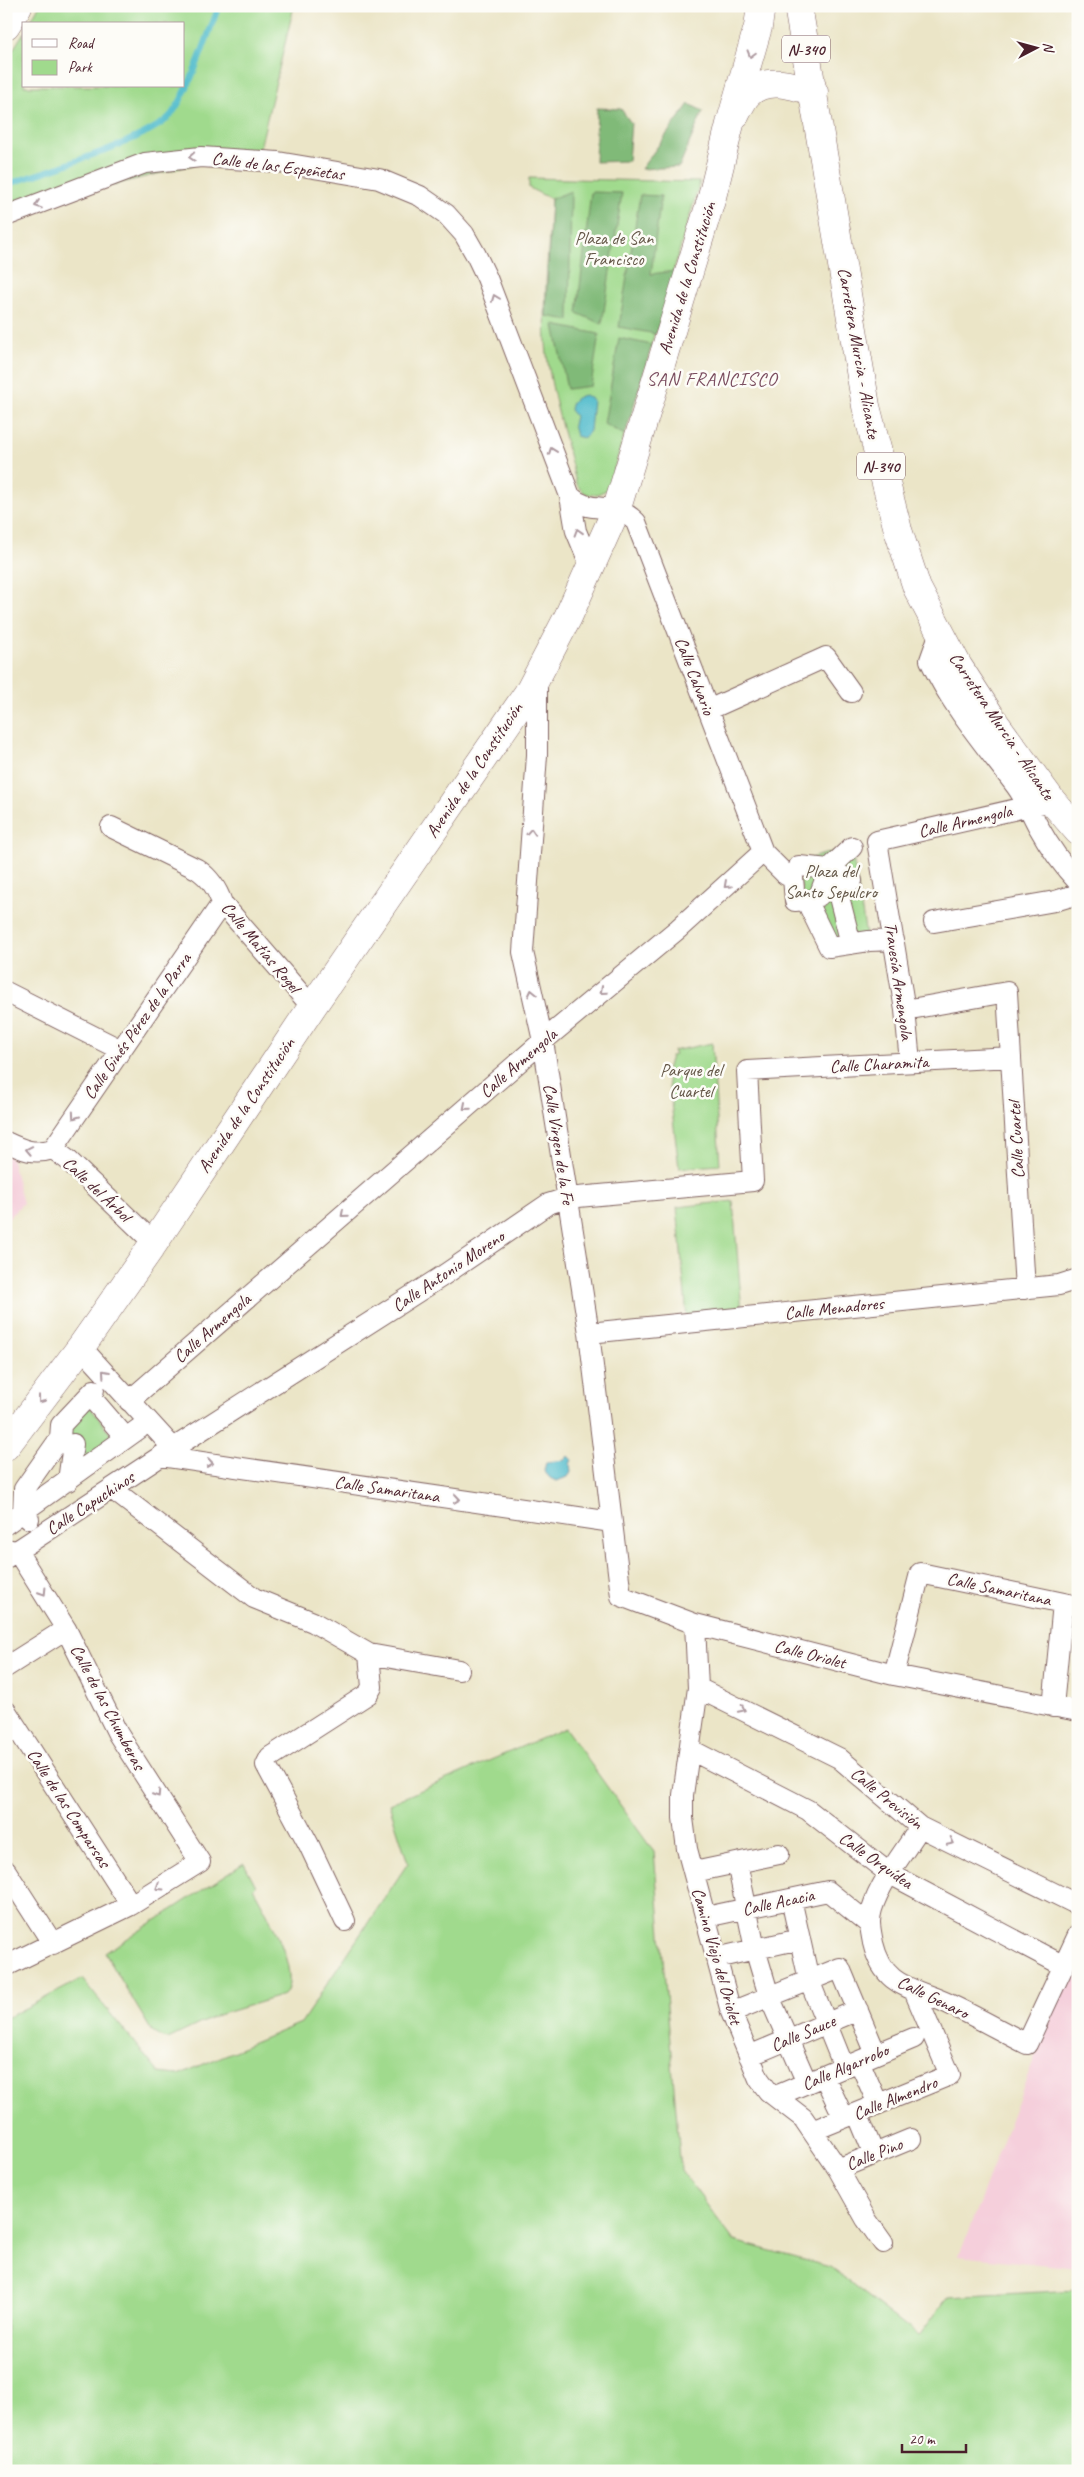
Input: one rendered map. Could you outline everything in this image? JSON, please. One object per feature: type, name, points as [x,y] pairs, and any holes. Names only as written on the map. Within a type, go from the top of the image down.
[{"type":"main road","points":[[6,25],[18,6]]},
{"type":"main road","name":"Avenida de la Constitución","points":[[6,1446],[81,1347],[154,1243],[312,1007],[530,690],[591,567],[617,508],[712,196],[730,124],[758,28],[761,6]]},
{"type":"main road","name":"Carretera Murcia - Alicante","points":[[798,6],[866,406],[898,530],[917,588],[958,666],[990,715],[1040,804],[1078,831]]},
{"type":"main road","points":[[730,124],[748,94],[769,82],[794,85],[814,92]]},
{"type":"street","name":"Calle de las Espeñetas","points":[[6,216],[145,163],[175,158],[240,158],[379,179],[420,196],[446,214],[464,234],[487,278],[570,496]]},
{"type":"street","points":[[570,496],[587,506],[617,508]]},
{"type":"street","points":[[570,496],[576,531],[591,567]]},
{"type":"street","name":"Calle Calvario","points":[[617,508],[636,522],[763,852]]},
{"type":"street","points":[[708,710],[826,657],[851,692]]},
{"type":"street","name":"Calle Virgen de la Fe","points":[[537,676],[536,755],[523,952],[543,1041],[589,1333],[612,1522]]},
{"type":"street","points":[[1040,804],[1050,847],[1078,882]]},
{"type":"street","name":"Calle Armengola","points":[[877,841],[1040,804]]},
{"type":"street","name":"Calle Matías Rogel","points":[[111,827],[198,869],[213,883],[222,903],[312,1007]]},
{"type":"street","name":"Travesía Armengola","points":[[877,841],[905,1010],[910,1062]]},
{"type":"street","points":[[829,869],[804,866],[819,896],[829,869],[852,847]]},
{"type":"street","points":[[763,852],[786,875],[793,878],[796,901],[806,900],[828,947],[894,940]]},
{"type":"street","name":"Calle Armengola","points":[[129,1400],[543,1041],[678,929],[763,852]]},
{"type":"street","points":[[829,869],[858,943]]},
{"type":"street","points":[[934,922],[1055,901],[1078,894]]},
{"type":"street","name":"Calle Ginés Pérez de la Parra","points":[[53,1149],[222,903]]},
{"type":"street","points":[[6,992],[121,1050]]},
{"type":"street","name":"Calle Cuartel","points":[[905,1010],[1007,992],[1025,1288]]},
{"type":"street","name":"Calle Charamita","points":[[753,1180],[747,1071],[1012,1057]]},
{"type":"street","name":"Calle del Árbol","points":[[6,1142],[25,1151],[44,1152],[53,1149],[68,1160],[154,1243]]},
{"type":"street","name":"Calle Antonio Moreno","points":[[167,1452],[442,1277],[548,1204],[567,1198],[753,1180]]},
{"type":"street","name":"Calle Menadores","points":[[589,1333],[1059,1285],[1078,1279]]},
{"type":"street","points":[[81,1347],[129,1400],[167,1452]]},
{"type":"street","points":[[6,1524],[29,1519],[101,1452],[133,1433],[104,1419],[91,1393],[61,1425],[60,1438],[22,1479],[29,1519]]},
{"type":"street","points":[[68,1481],[73,1444]]},
{"type":"street","name":"Calle Capuchinos","points":[[10,1553],[167,1452]]},
{"type":"street","name":"Calle Samaritana","points":[[167,1452],[612,1522]]},
{"type":"street","points":[[112,1489],[254,1598],[314,1622],[368,1654],[458,1670]]},
{"type":"street","name":"Calle Oriolet","points":[[612,1522],[621,1596],[695,1624],[894,1675],[1078,1711]]},
{"type":"street","name":"Calle de las Chumberas","points":[[10,1553],[66,1629],[118,1734],[200,1862],[131,1905]]},
{"type":"street","name":"Calle Samaritana","points":[[894,1675],[920,1572],[1070,1605]]},
{"type":"street","points":[[1053,1707],[1070,1605]]},
{"type":"street","name":"Camino Viejo del Oriolet","points":[[695,1624],[698,1688],[691,1750],[683,1795],[683,1818],[694,1872],[731,2012],[759,2079],[776,2096],[794,2109],[812,2131],[838,2169],[866,2219],[883,2243]]},
{"type":"street","points":[[6,1667],[66,1629]]},
{"type":"street","points":[[345,1920],[309,1845],[266,1765],[270,1756],[368,1694],[372,1679],[368,1654]]},
{"type":"street","name":"Calle Previsión","points":[[698,1688],[839,1758],[920,1827],[1078,1905]]},
{"type":"street","name":"Calle de las Comparsas","points":[[6,1711],[131,1905]]},
{"type":"street","name":"Calle Orquídea","points":[[691,1750],[808,1810],[890,1874],[1064,1966]]},
{"type":"street","points":[[869,1924],[877,1896],[920,1827]]},
{"type":"street","points":[[694,1872],[779,1854]]},
{"type":"street","points":[[737,1863],[755,1949],[769,1996],[788,2040],[815,2080],[850,2116],[874,2154]]},
{"type":"street","points":[[6,1871],[53,1944]]},
{"type":"street","name":"Calle Acacia","points":[[706,1917],[828,1891],[869,1924]]},
{"type":"street","points":[[791,1899],[808,1980],[826,2024],[860,2061],[878,2104]]},
{"type":"street","points":[[6,1966],[131,1905]]},
{"type":"street","name":"Calle Genaro","points":[[869,1924],[876,1956],[890,1976],[915,1993],[948,2004],[1027,2044],[1064,1966]]},
{"type":"street","points":[[1064,1966],[1078,1935]]},
{"type":"street","points":[[716,1958],[800,1939]]},
{"type":"street","points":[[731,2012],[840,1968],[858,2010],[860,2061]]},
{"type":"street","name":"Calle Almendro","points":[[812,2131],[950,2075],[915,1993]]},
{"type":"street","name":"Calle Sauce","points":[[749,2056],[858,2010]]},
{"type":"street","name":"Calle Algarrobo","points":[[776,2096],[914,2038]]},
{"type":"street","name":"Calle Pino","points":[[838,2169],[911,2139]]},
{"type":"shaded area","points":[[6,1155],[11,1157],[23,1203],[6,1221]]},
{"type":"shaded area","points":[[1078,1943],[1078,2268],[959,2256]]},
{"type":"green space","points":[[39,6],[294,6],[260,148],[6,212],[6,61],[22,35],[22,88],[185,88],[185,22],[30,22]]},
{"type":"green space","points":[[689,104],[703,111],[679,167],[641,169]]},
{"type":"green space","points":[[597,108],[621,109],[631,123],[628,161],[595,162]]},
{"type":"green space","name":"Plaza de San Francisco","points":[[529,178],[700,182],[608,489],[594,495],[586,494],[576,483],[554,393],[548,363],[545,323],[551,199],[529,188]]},
{"type":"green space","points":[[571,191],[569,320],[546,316],[551,199]]},
{"type":"green space","points":[[591,192],[622,193],[602,324],[577,313]]},
{"type":"green space","points":[[640,195],[661,196],[651,274],[675,271],[656,334],[619,327]]},
{"type":"green space","points":[[554,325],[599,334],[591,386],[567,389]]},
{"type":"green space","points":[[619,338],[652,345],[625,435],[604,424]]},
{"type":"green space","name":"Plaza del Santo Sepulcro","points":[[851,846],[866,935],[832,944],[802,895],[798,862]]},
{"type":"green space","name":"Parque del Cuartel","points":[[712,1043],[720,1165],[679,1168],[667,1070],[671,1056],[675,1055],[673,1051]]},
{"type":"green space","points":[[733,1201],[742,1312],[687,1318],[677,1207]]},
{"type":"green space","points":[[90,1407],[114,1439],[83,1461],[61,1425]]},
{"type":"green space","points":[[565,1728],[654,1852],[681,2170],[734,2241],[830,2267],[919,2336],[948,2297],[1078,2290],[1078,2471],[6,2471],[6,2018],[82,1979],[159,2073],[178,2075],[301,2023],[408,1863],[389,1804]]},
{"type":"green space","points":[[244,1863],[256,1886],[253,1888],[266,1911],[286,1958],[289,1986],[284,1995],[218,2015],[168,2039],[162,2038],[151,2030],[105,1953]]},
{"type":"water","points":[[585,395],[593,400],[590,431],[584,438],[576,436],[573,425],[575,416],[570,410],[574,400]]},
{"type":"water","points":[[568,1456],[572,1460],[570,1464],[571,1471],[568,1477],[556,1481],[550,1478],[544,1471],[546,1462],[565,1460]]},
{"type":"waterway","points":[[6,185],[119,145],[159,125],[171,115],[185,92],[219,6]]},
{"type":"district","name":"SAN FRANCISCO","points":[[712,378]]}]
